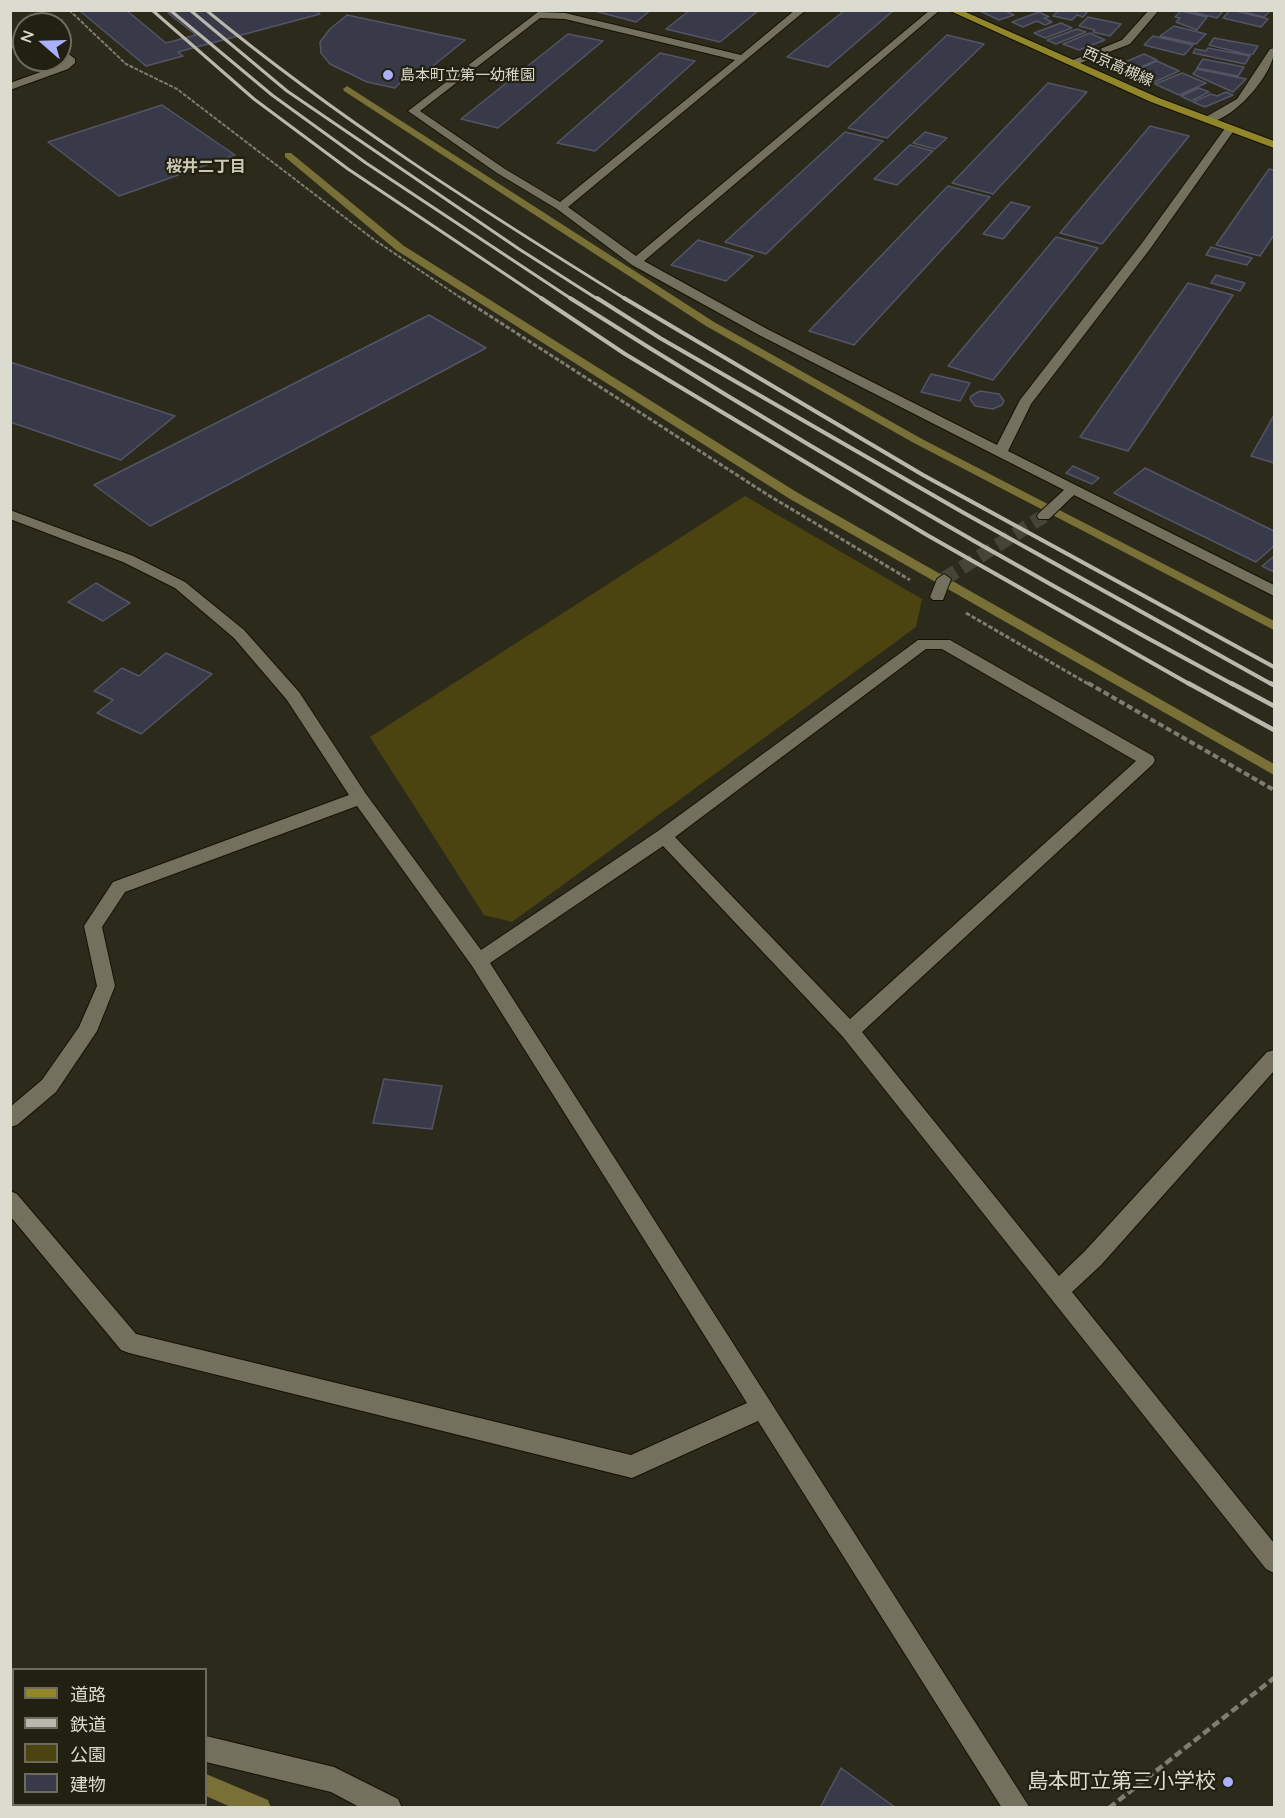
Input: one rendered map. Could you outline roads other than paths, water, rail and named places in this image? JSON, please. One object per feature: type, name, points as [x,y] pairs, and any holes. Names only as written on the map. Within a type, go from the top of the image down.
[{"type":"main road","name":"西京高槻線","points":[[952,10],[1071,63],[1230,129],[1275,145]]},
{"type":"street","points":[[561,207],[802,10]]},
{"type":"street","points":[[636,262],[936,10]]},
{"type":"street","points":[[1071,63],[1126,42],[1155,10]]},
{"type":"street","points":[[741,58],[568,13],[538,15],[413,111],[501,171],[561,207],[636,262],[763,332],[1275,591]]},
{"type":"street","points":[[1208,120],[1242,101],[1275,51]]},
{"type":"street","points":[[10,87],[50,72]]},
{"type":"street","points":[[1000,453],[1025,403],[1146,246],[1230,129]]},
{"type":"street","points":[[1044,516],[1073,489]]},
{"type":"street","points":[[10,514],[128,559],[180,585],[239,634],[293,696],[360,798],[479,961],[1017,1808]]},
{"type":"street","points":[[938,597],[944,579]]},
{"type":"street","points":[[479,961],[664,836],[923,644],[945,644],[1147,760],[850,1031]]},
{"type":"street","points":[[10,1119],[49,1086],[87,1031],[106,987],[93,926],[119,887],[360,798]]},
{"type":"street","points":[[664,836],[850,1031],[1275,1561]]},
{"type":"street","points":[[1058,1292],[1093,1258],[1275,1058]]},
{"type":"street","points":[[10,1200],[129,1342],[632,1467],[763,1407]]},
{"type":"street","points":[[207,1749],[334,1780],[389,1808]]},
{"type":"waterway","points":[[347,89],[710,324],[918,441],[1274,626]]},
{"type":"waterway","points":[[288,155],[400,248],[794,496],[1274,770]]},
{"type":"waterway","points":[[207,1785],[260,1808]]},
{"type":"tunnel","points":[[944,579],[1044,516]]},
{"type":"railway","points":[[152,10],[254,99],[348,169],[544,300]]},
{"type":"railway","points":[[170,10],[272,95],[366,163],[573,300]]},
{"type":"railway","points":[[190,10],[287,91],[519,249],[599,300]]},
{"type":"railway","points":[[206,10],[307,89],[359,126],[465,197],[627,300]]},
{"type":"railway","points":[[570,298],[899,498],[1234,685]]},
{"type":"railway","points":[[597,298],[660,338],[964,513],[1273,685]]},
{"type":"railway","points":[[624,298],[923,475],[1274,667]]},
{"type":"railway","points":[[544,300],[625,354],[927,535],[1191,685]]},
{"type":"railway","points":[[1188,683],[1274,730]]},
{"type":"railway","points":[[1231,683],[1274,706]]},
{"type":"railway","points":[[1270,683],[1274,685]]},
{"type":"place","name":"島本町立第一幼稚園","points":[[388,75]]},
{"type":"place","name":"島本町立第三小学校","points":[[1228,1782]]},
{"type":"district","name":"桜井二丁目","points":[[206,167]]}]
